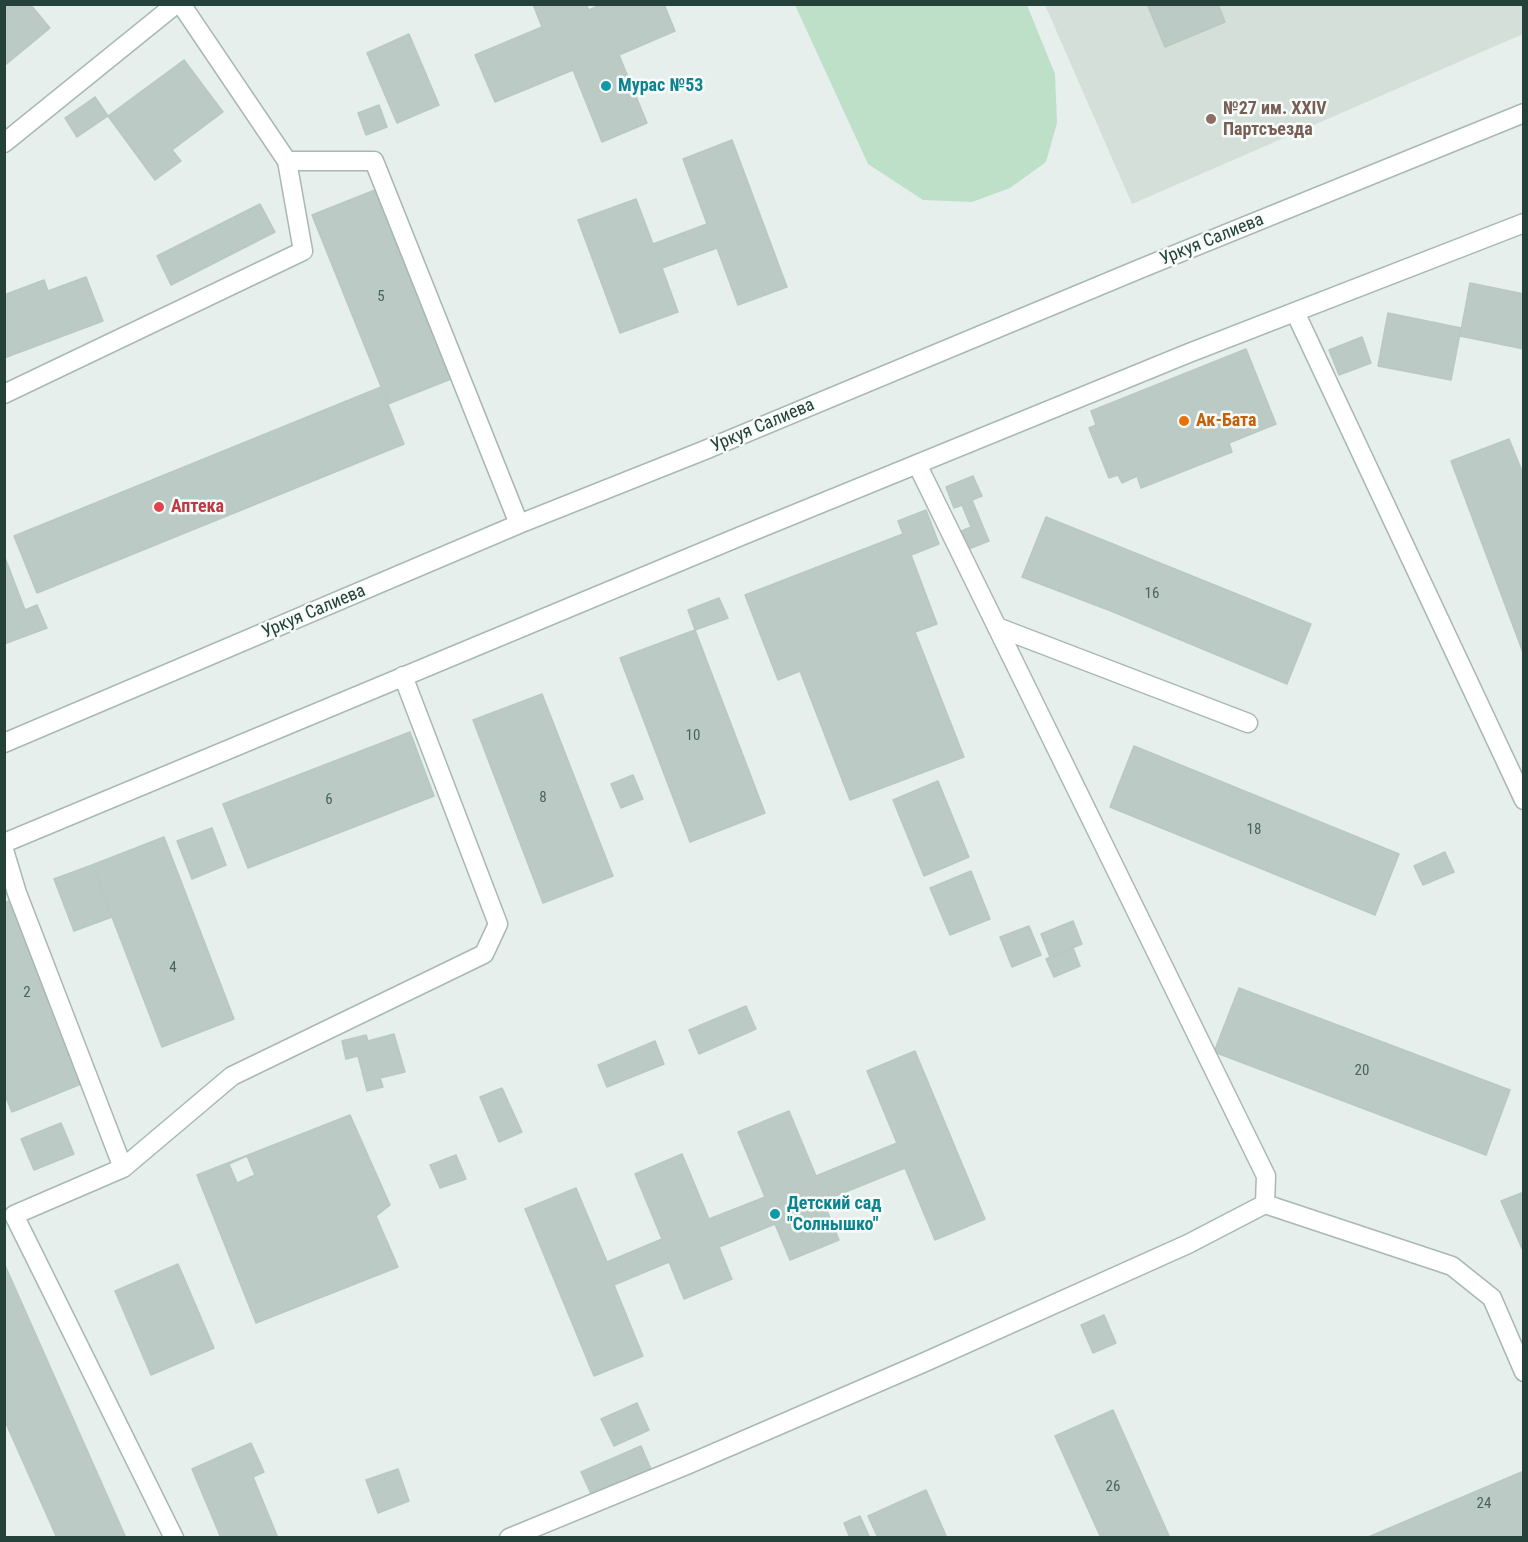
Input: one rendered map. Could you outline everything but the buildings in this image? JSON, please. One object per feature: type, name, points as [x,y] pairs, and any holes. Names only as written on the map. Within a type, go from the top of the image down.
[{"type":"street","points":[[4,143],[179,4],[287,160],[303,251],[4,394]]},
{"type":"street","name":"Уркуя Салиева","points":[[4,743],[519,524],[705,450],[1142,268],[1524,113]]},
{"type":"street","points":[[287,160],[374,161],[519,524]]},
{"type":"street","points":[[4,843],[917,464],[1524,223]]},
{"type":"street","points":[[1295,312],[1524,800]]},
{"type":"street","points":[[917,464],[1266,1176],[1265,1204]]},
{"type":"street","points":[[997,627],[1248,723]]},
{"type":"street","points":[[174,1538],[14,1215],[123,1168],[232,1076],[484,954],[498,924],[403,676]]},
{"type":"street","points":[[4,850],[17,892],[123,1168]]},
{"type":"street","points":[[509,1538],[689,1464],[926,1362],[1188,1244],[1265,1204],[1452,1266],[1492,1298],[1524,1372]]},
{"type":"shaded area","name":"№27 им. XXIV Партсъезда","points":[[1045,5],[1523,5],[1523,34],[1132,204]]},
{"type":"green space","points":[[795,5],[1027,5],[1055,74],[1057,123],[1046,162],[1010,188],[972,202],[923,200],[868,164]]},
{"type":"place","name":"Мурас №53","points":[[606,86]]},
{"type":"place","name":"№27 им. XXIV Партсъезда","points":[[1211,119]]},
{"type":"place","name":"Ак-Бата","points":[[1184,421]]},
{"type":"place","name":"Аптека","points":[[159,507]]},
{"type":"place","name":"Детский сад \"Солнышко\"","points":[[775,1214]]}]
